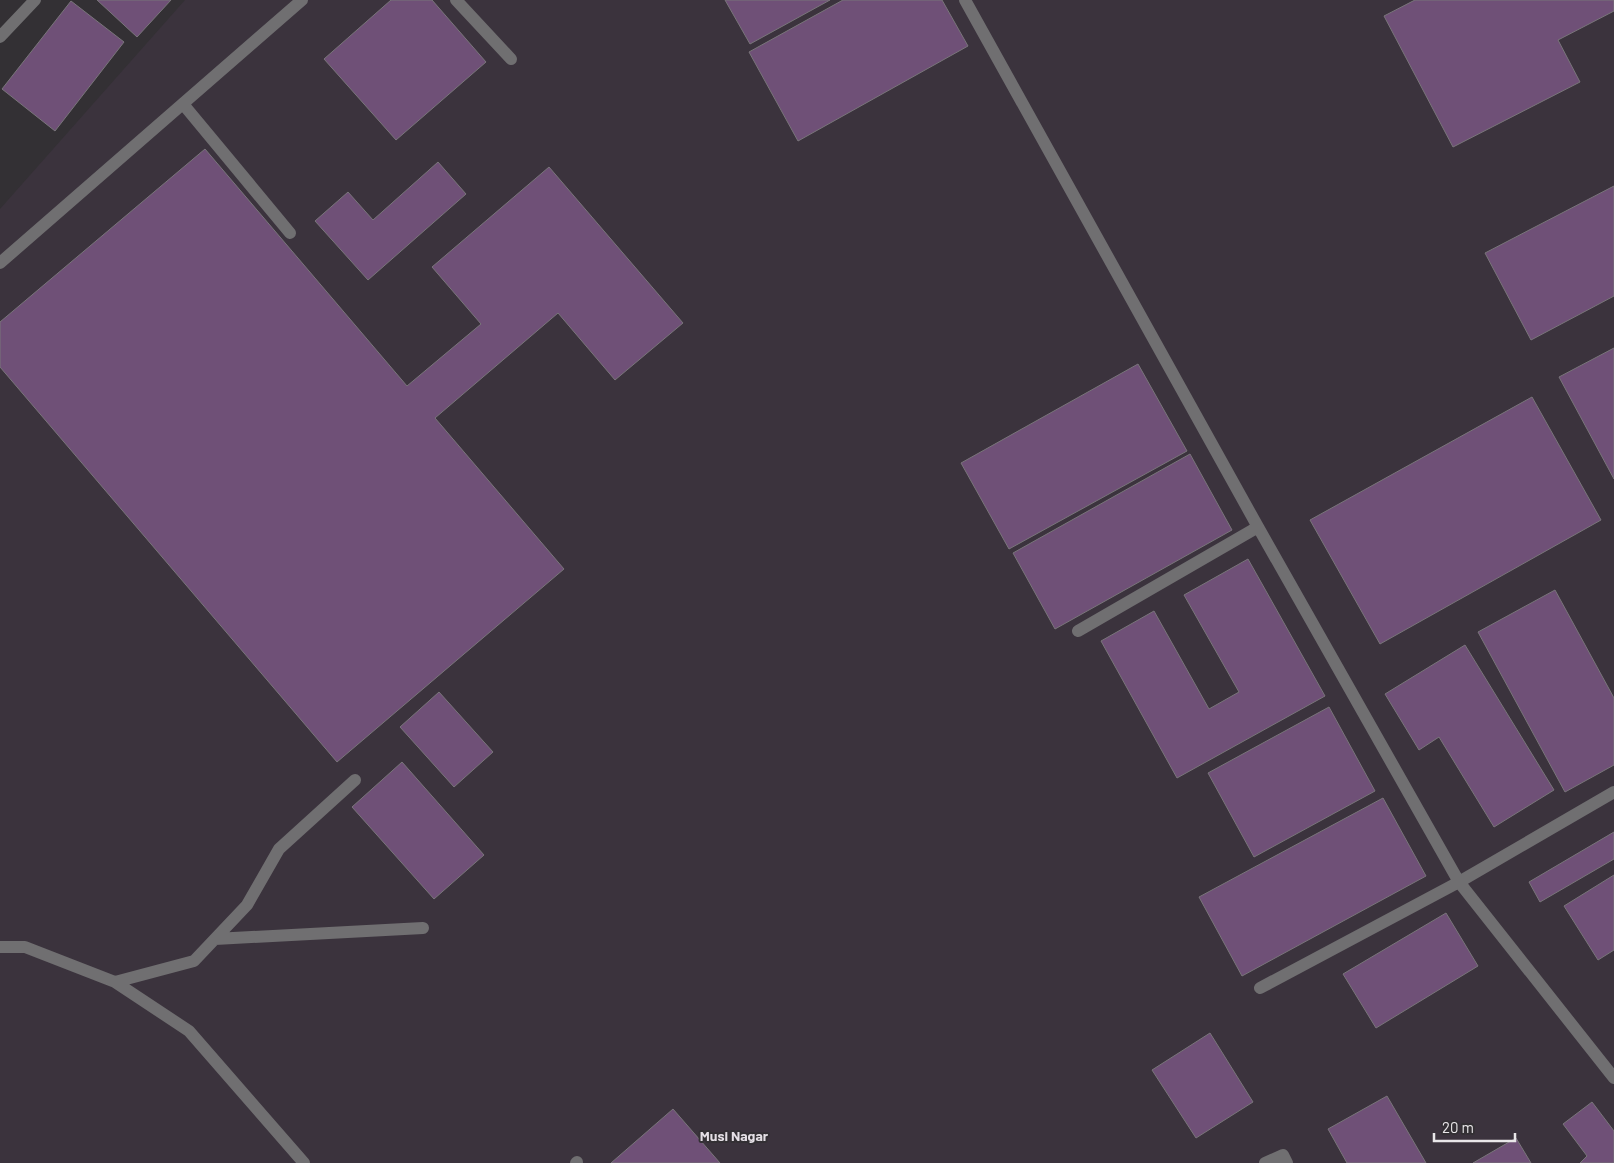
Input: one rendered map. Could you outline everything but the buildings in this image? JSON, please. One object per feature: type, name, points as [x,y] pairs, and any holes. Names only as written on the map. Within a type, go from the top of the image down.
[{"type":"street","points":[[0,37],[35,0]]},
{"type":"street","points":[[0,263],[302,0]]},
{"type":"street","points":[[456,0],[511,59]]},
{"type":"street","points":[[965,0],[1258,527],[1459,882],[1614,1078]]},
{"type":"street","points":[[183,104],[290,233]]},
{"type":"street","points":[[1078,631],[1258,527]]},
{"type":"street","points":[[115,982],[194,962],[247,905],[279,849],[355,780]]},
{"type":"street","points":[[1260,988],[1459,882],[1614,792]]},
{"type":"street","points":[[215,939],[423,928]]},
{"type":"street","points":[[0,947],[24,947],[115,982],[189,1031],[304,1163]]},
{"type":"street","points":[[1265,1163],[1283,1155],[1287,1163]]},
{"type":"shaded area","points":[[185,0],[1614,0],[1614,1163],[0,1163],[0,209]]},
{"type":"district","name":"Musi Nagar","points":[[734,1135]]}]
